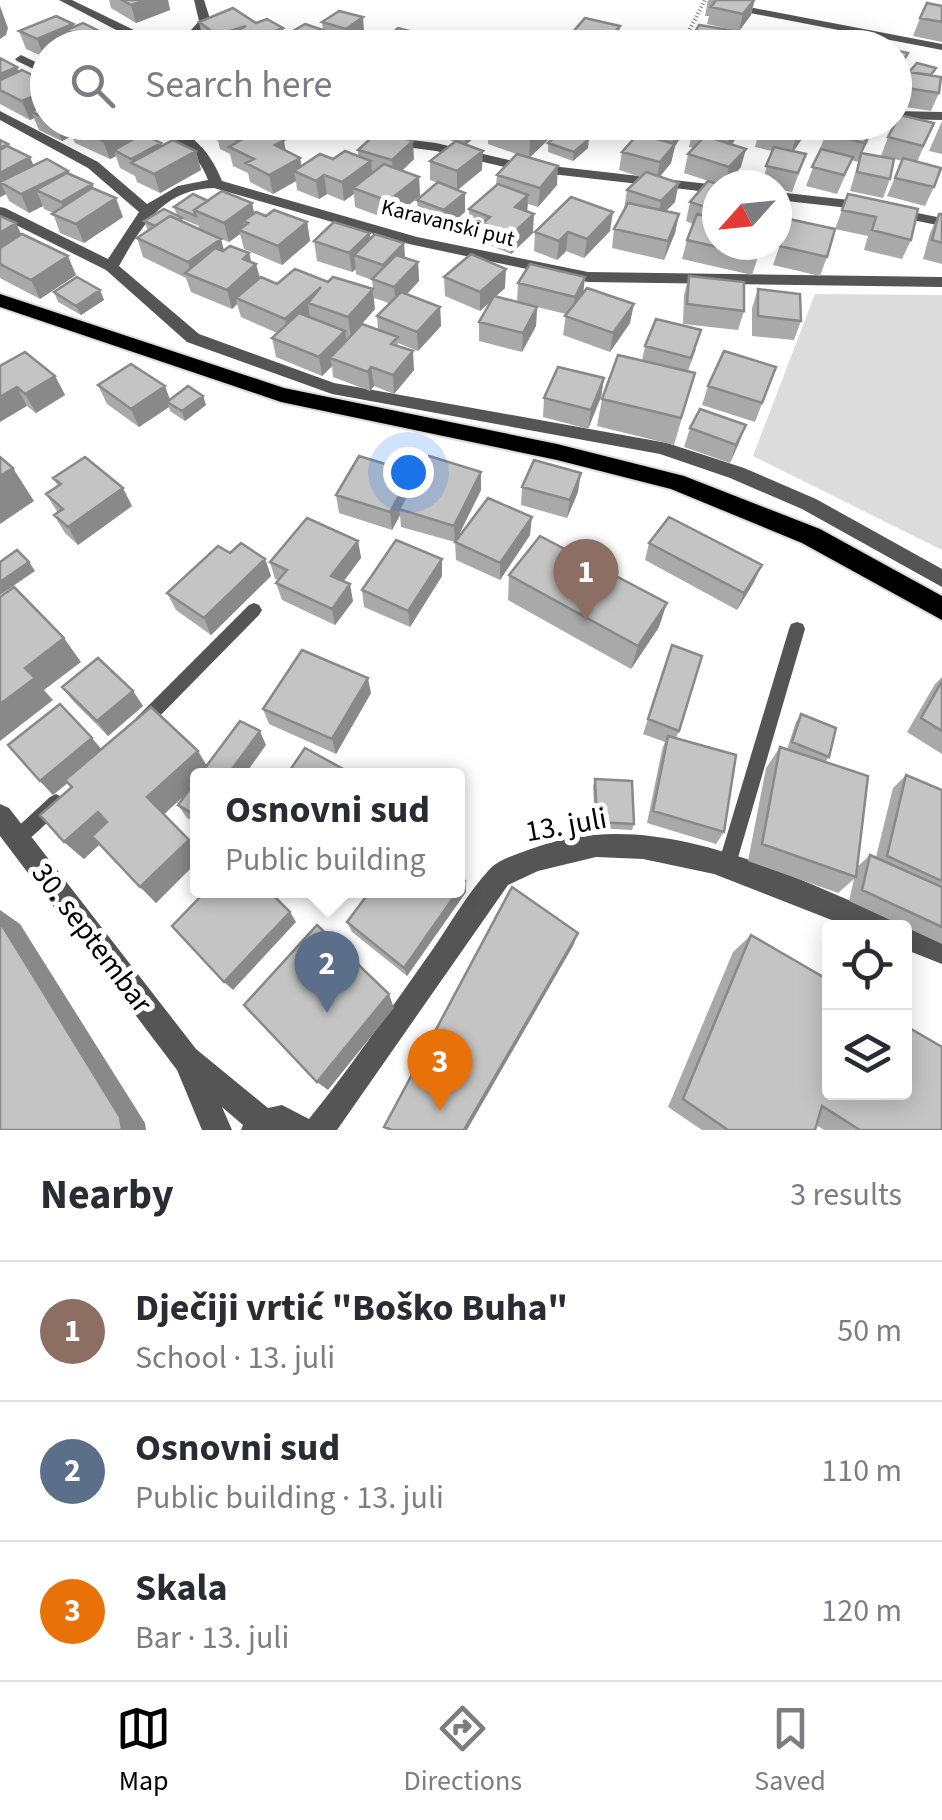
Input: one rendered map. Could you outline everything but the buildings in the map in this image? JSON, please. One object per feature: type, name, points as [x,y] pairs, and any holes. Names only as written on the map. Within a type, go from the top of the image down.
[{"type":"main road","points":[[0,300],[281,395],[558,452],[676,482],[812,536],[942,610]]},
{"type":"street","points":[[64,0],[122,30]]},
{"type":"street","points":[[197,30],[204,22],[198,0]]},
{"type":"street","points":[[723,5],[853,30]]},
{"type":"street","points":[[912,41],[942,47]]},
{"type":"street","points":[[21,59],[30,63]]},
{"type":"street","points":[[0,114],[30,131]]},
{"type":"street","points":[[912,115],[942,116]]},
{"type":"street","points":[[46,140],[93,166],[144,209]]},
{"type":"street","points":[[112,267],[144,209],[186,189],[216,184],[207,157],[187,140]]},
{"type":"street","points":[[376,140],[436,147],[517,166],[702,188]]},
{"type":"street","name":"Karavanski put","points":[[216,184],[314,214],[546,271],[588,277],[942,282]]},
{"type":"street","points":[[792,198],[858,205],[942,222]]},
{"type":"street","points":[[0,211],[112,267],[193,338],[332,388],[662,448],[737,473],[809,504],[942,579]]},
{"type":"street","name":"30. septembar","points":[[0,816],[186,1059],[260,1127]]},
{"type":"street","name":"13. juli","points":[[319,1130],[499,876],[529,860],[609,844],[693,856],[863,920]]},
{"type":"street","points":[[912,939],[942,951]]},
{"type":"street","name":"30. septembar","points":[[186,1059],[217,1130]]},
{"type":"street","points":[[260,1127],[282,1120],[300,1130]]},
{"type":"lane","points":[[133,732],[254,610]]},
{"type":"lane","points":[[726,868],[797,630]]},
{"type":"lane","points":[[18,838],[76,785]]},
{"type":"path","points":[[689,30],[705,0]]},
{"type":"shaded area","points":[[815,294],[942,295],[942,550],[753,456]]},
{"type":"place","name":"Dječiji vrtić \"Boško Buha\"","points":[[586,621]]},
{"type":"place","name":"Osnovni sud","points":[[327,1013]]},
{"type":"place","name":"Skala","points":[[440,1111]]}]
